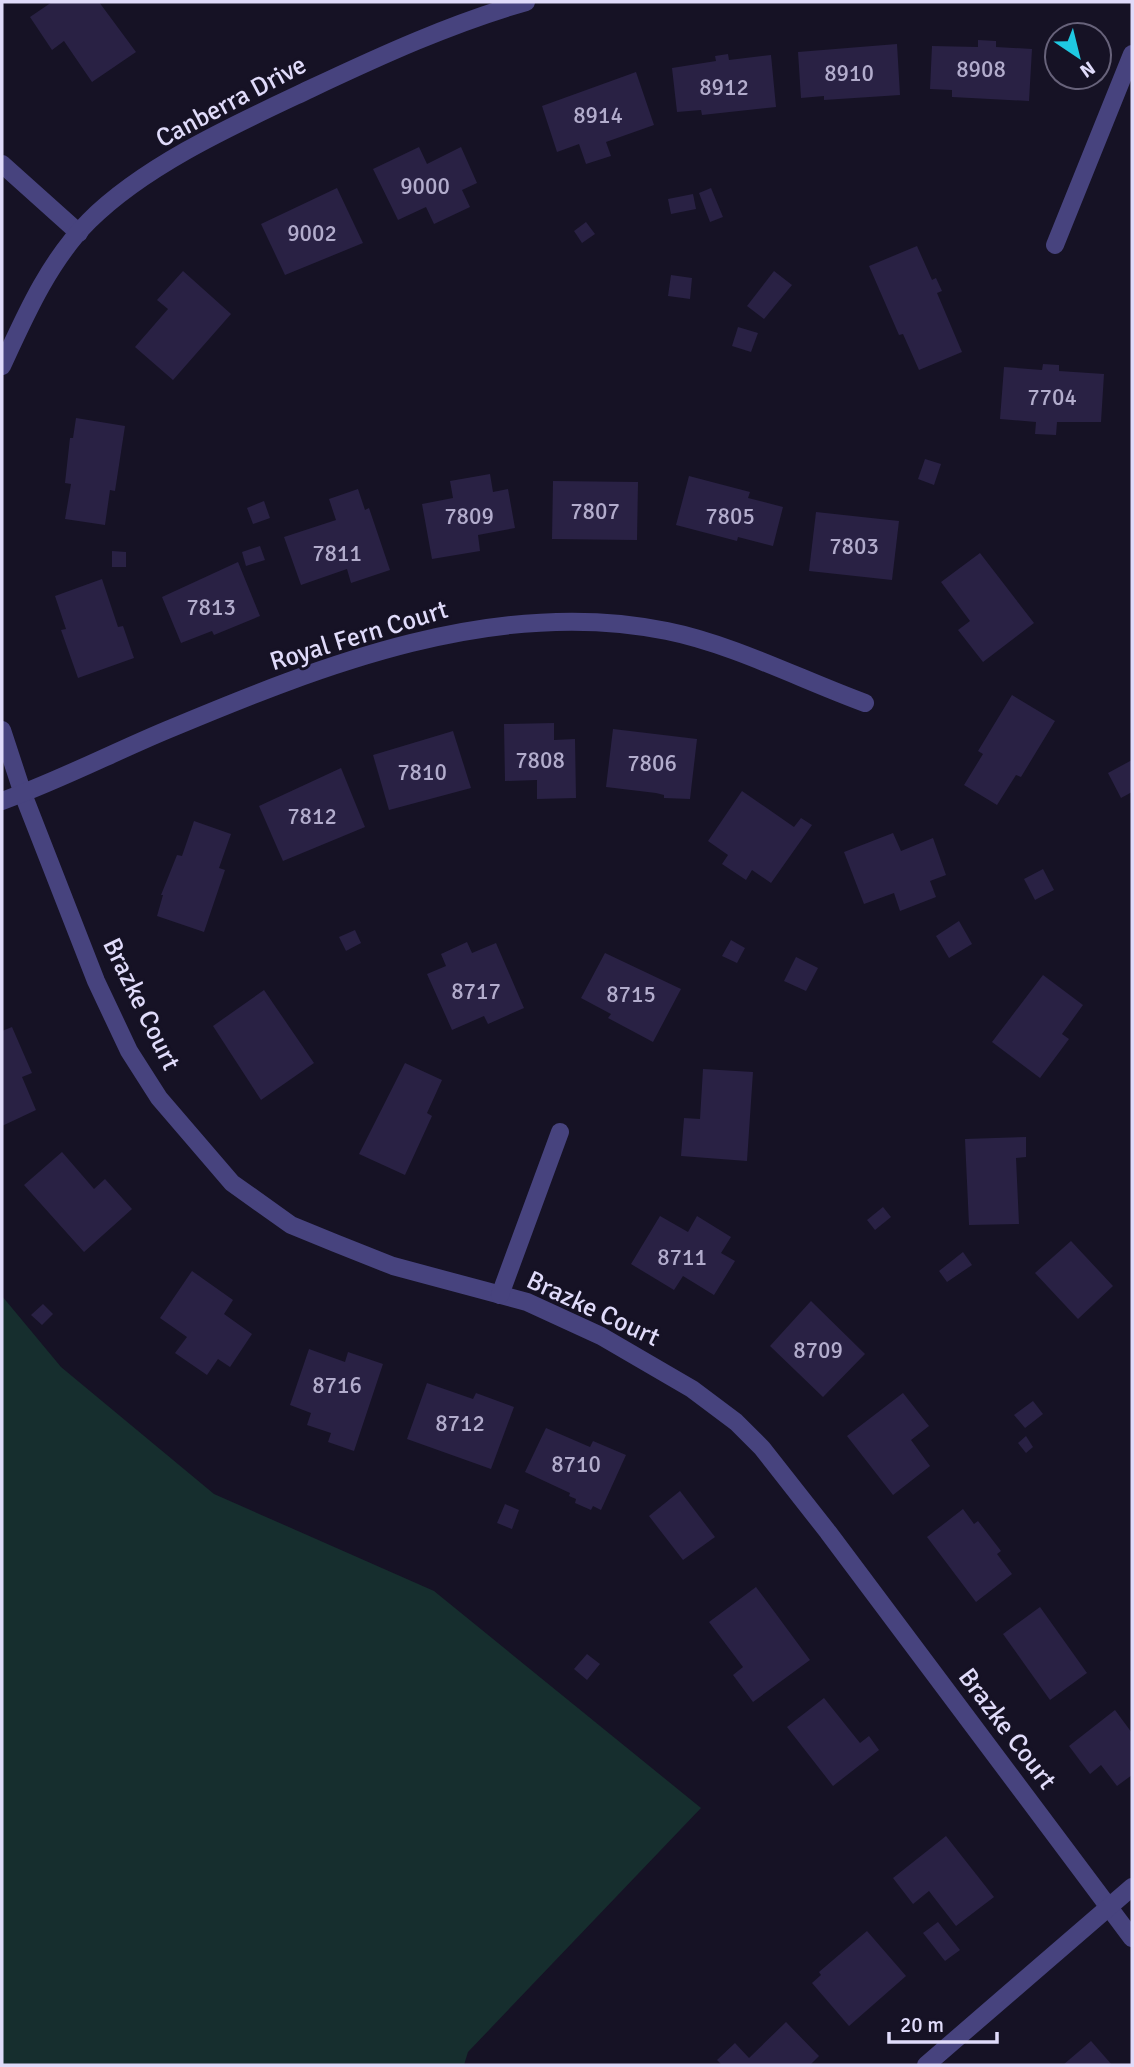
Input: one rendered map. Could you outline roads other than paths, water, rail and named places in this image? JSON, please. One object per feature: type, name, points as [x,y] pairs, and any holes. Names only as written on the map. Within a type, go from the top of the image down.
[{"type":"street","name":"Canberra Drive","points":[[2,366],[45,283],[79,233],[89,221],[128,190],[188,149],[363,64],[526,2]]},
{"type":"street","points":[[1055,245],[1132,54]]},
{"type":"street","points":[[2,164],[79,233]]},
{"type":"street","name":"Royal Fern Court","points":[[2,801],[168,729],[302,678],[397,646],[507,625],[565,621],[615,623],[669,631],[865,703]]},
{"type":"street","points":[[2,730],[23,794]]},
{"type":"street","name":"Brazke Court","points":[[23,794],[96,981],[129,1051],[159,1098],[232,1183],[292,1225],[335,1243],[393,1266],[527,1302],[601,1336],[692,1389],[736,1422],[762,1448],[1132,1938]]},
{"type":"street","points":[[500,1295],[560,1132]]},
{"type":"street","points":[[926,2065],[1132,1887]]}]
